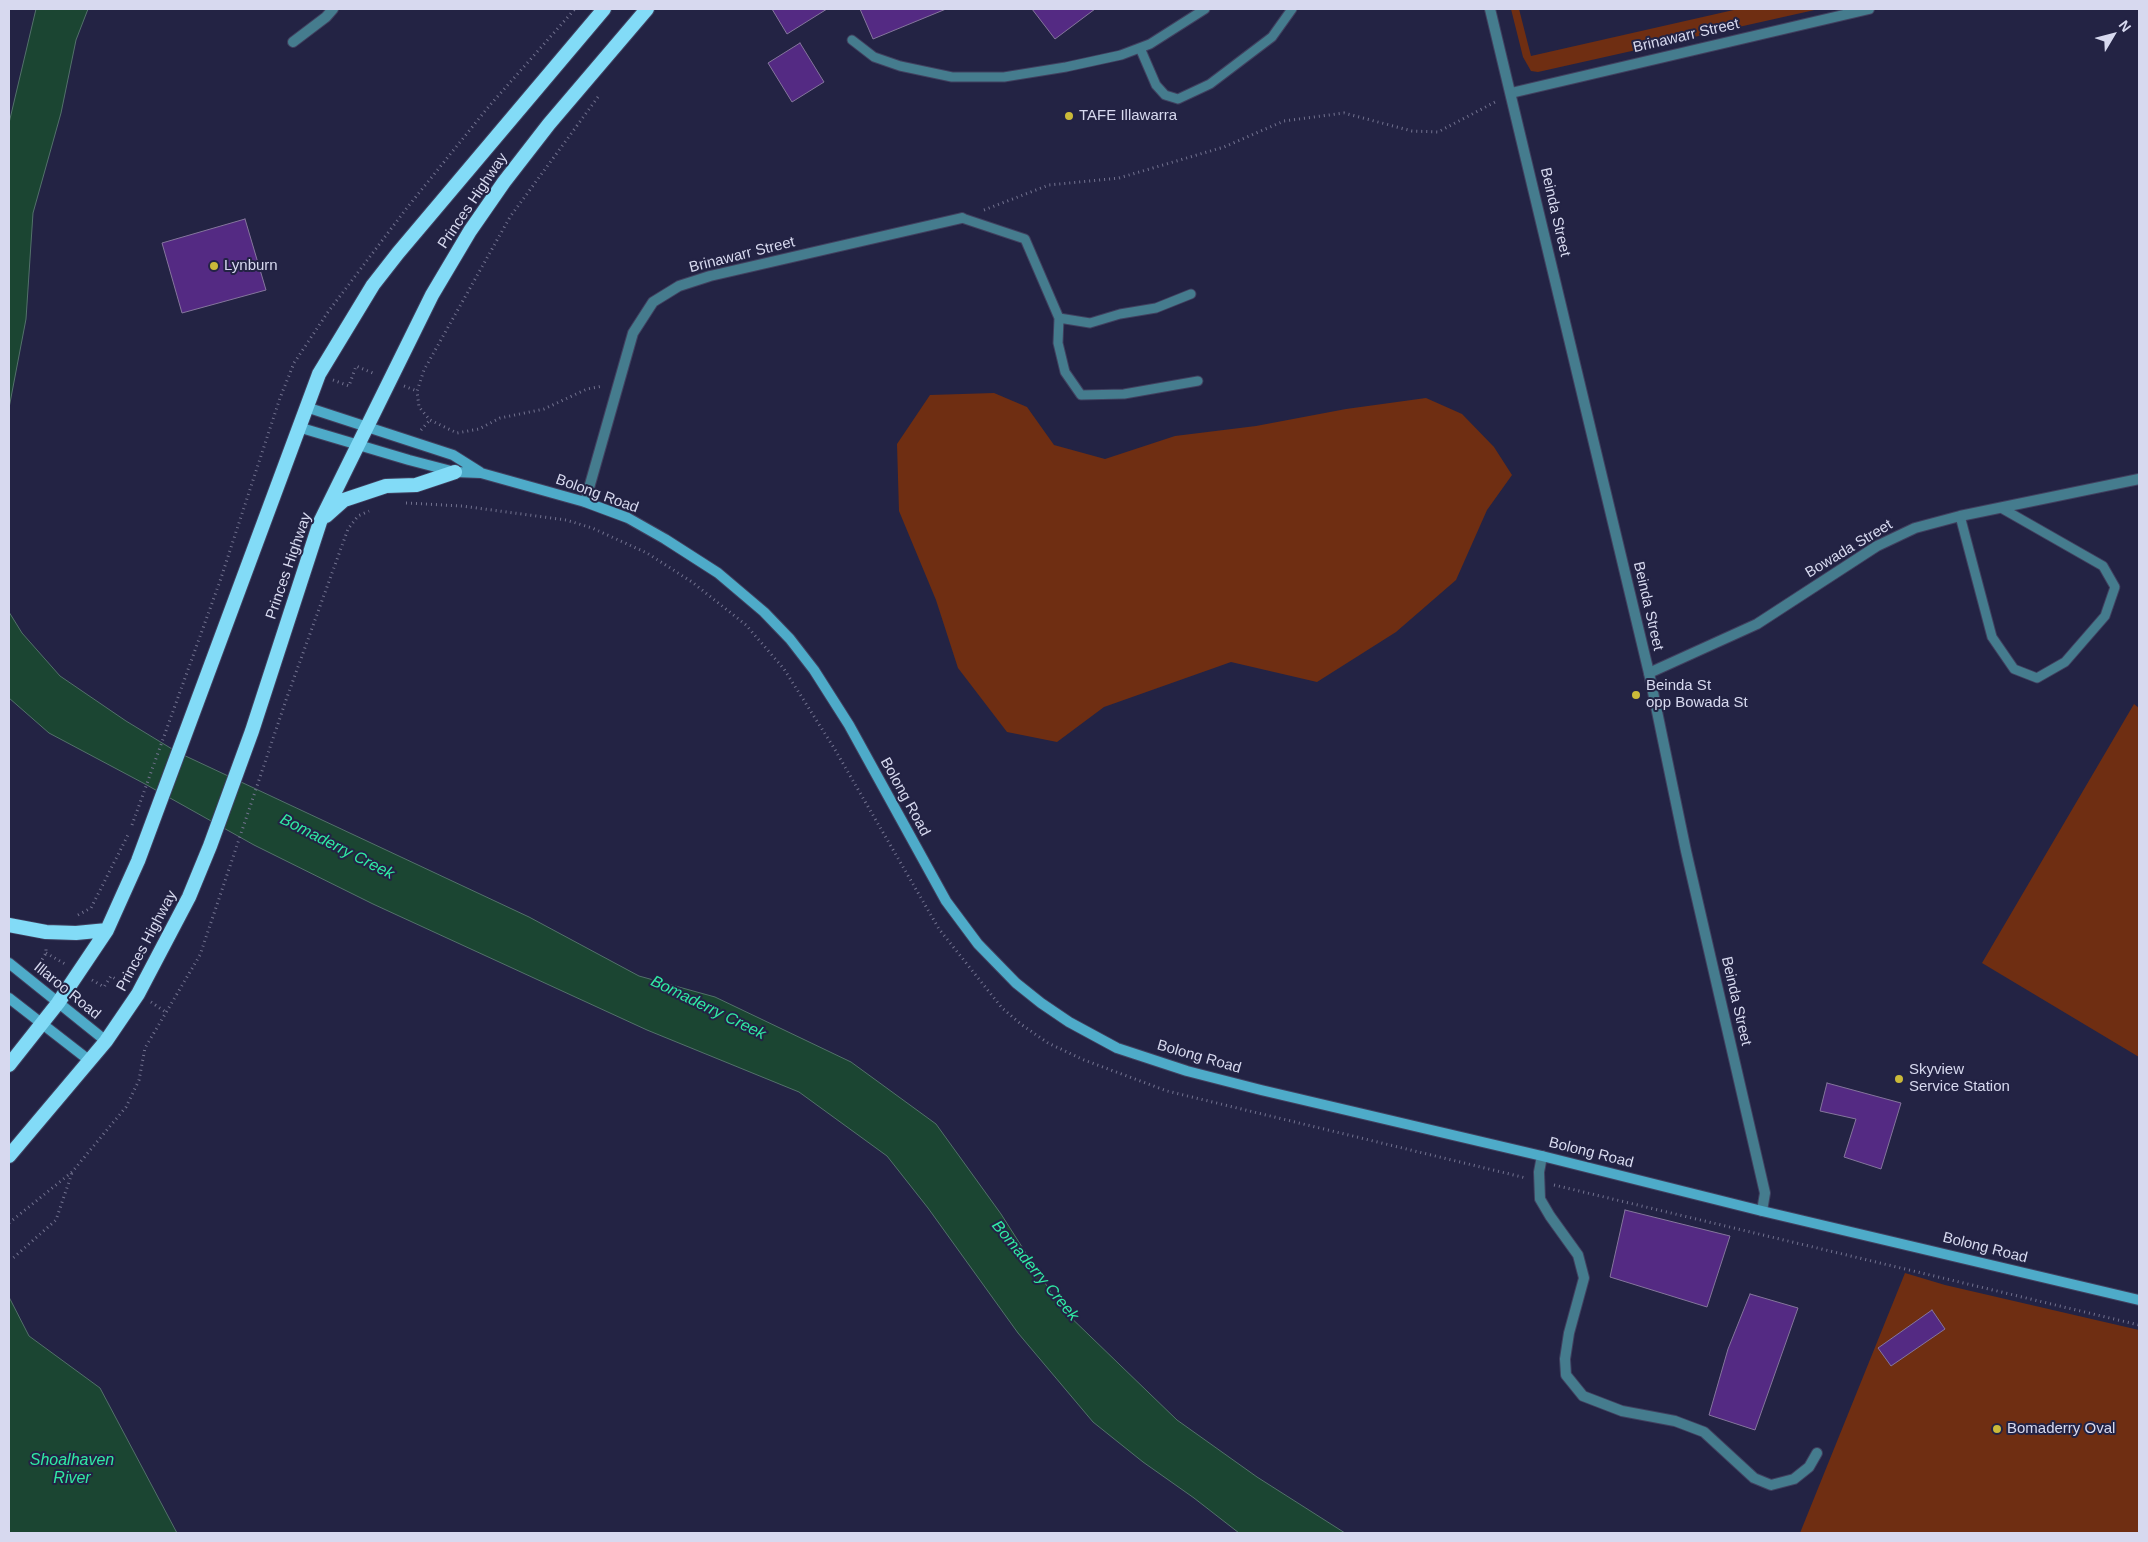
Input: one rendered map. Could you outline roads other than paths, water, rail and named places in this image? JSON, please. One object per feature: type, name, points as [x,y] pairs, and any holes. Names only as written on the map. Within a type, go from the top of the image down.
[{"type":"highway","name":"Princes Highway","points":[[9,1065],[58,1003],[107,930],[138,861],[319,374],[373,285],[604,9]]},
{"type":"highway","name":"Princes Highway","points":[[9,1156],[106,1041],[138,994],[189,897],[210,846],[252,731],[320,522],[388,379],[432,295],[470,231],[504,182],[647,9]]},
{"type":"highway","points":[[320,522],[344,500],[386,486],[416,485],[455,472]]},
{"type":"highway","points":[[9,925],[46,932],[76,933],[107,930]]},
{"type":"main road","name":"Bolong Road","points":[[306,407],[454,455],[480,473]]},
{"type":"main road","name":"Bolong Road","points":[[298,427],[397,457],[455,472],[480,473],[586,502],[628,518],[718,573],[746,596],[790,639],[814,670],[849,725],[946,901],[978,944],[1016,983],[1041,1003],[1069,1022],[1118,1048],[1187,1071],[1762,1211],[2139,1300]]},
{"type":"main road","name":"Illaroo Road","points":[[9,964],[106,1041]]},
{"type":"main road","points":[[9,998],[90,1061]]},
{"type":"street","points":[[293,42],[326,17],[333,9]]},
{"type":"street","name":"Beinda Street","points":[[1490,9],[1649,673],[1686,851],[1765,1193],[1762,1211]]},
{"type":"street","name":"Brinawarr Street","points":[[1511,94],[1869,9]]},
{"type":"street","name":"Brinawarr Street","points":[[586,502],[633,333],[653,302],[679,286],[710,276],[962,218]]},
{"type":"street","name":"Bowada Street","points":[[1649,673],[1757,624],[1877,546],[1915,528],[1960,516],[2003,509],[2139,479]]},
{"type":"street","points":[[1542,1156],[1539,1172],[1540,1199],[1578,1255],[1584,1278],[1569,1333],[1565,1358],[1566,1376],[1583,1396],[1622,1411],[1675,1421],[1704,1432],[1754,1478],[1771,1484],[1794,1479],[1809,1467],[1817,1453]]},
{"type":"lane","points":[[852,40],[874,57],[900,66],[952,77],[1013,76],[1121,55],[1150,44],[1205,9]]},
{"type":"lane","points":[[1140,48],[1156,85],[1165,95],[1178,99],[1210,84],[1272,36],[1292,9]]},
{"type":"lane","points":[[962,218],[1025,239],[1059,318],[1058,343],[1065,372],[1081,395],[1124,394],[1198,381]]},
{"type":"lane","points":[[1059,318],[1090,323],[1120,314],[1156,308],[1191,294]]},
{"type":"lane","points":[[1960,516],[1992,637],[2014,669],[2037,678],[2065,662],[2105,616],[2115,587],[2103,566],[2003,509]]},
{"type":"water","points":[[36,9],[88,9],[76,40],[61,113],[33,213],[26,319],[9,408],[9,123]]},
{"type":"water","name":"Bomaderry Creek","points":[[9,612],[22,633],[60,676],[126,721],[177,752],[529,917],[639,976],[715,997],[851,1062],[936,1124],[1001,1214],[1061,1308],[1177,1420],[1257,1477],[1345,1533],[1239,1533],[1143,1462],[1093,1422],[1018,1333],[928,1208],[887,1156],[799,1092],[647,1030],[373,904],[254,845],[49,733],[9,698]]},
{"type":"water","name":"Shoalhaven River","points":[[9,1297],[29,1336],[100,1388],[177,1533],[9,1533]]},
{"type":"place","name":"TAFE Illawarra","points":[[1069,116]]},
{"type":"place","name":"Lynburn","points":[[214,266]]},
{"type":"place","name":"Beinda St opp Bowada St","points":[[1636,695]]},
{"type":"place","name":"Skyview Service Station","points":[[1899,1079]]},
{"type":"place","name":"Bomaderry Oval","points":[[1997,1429]]}]
